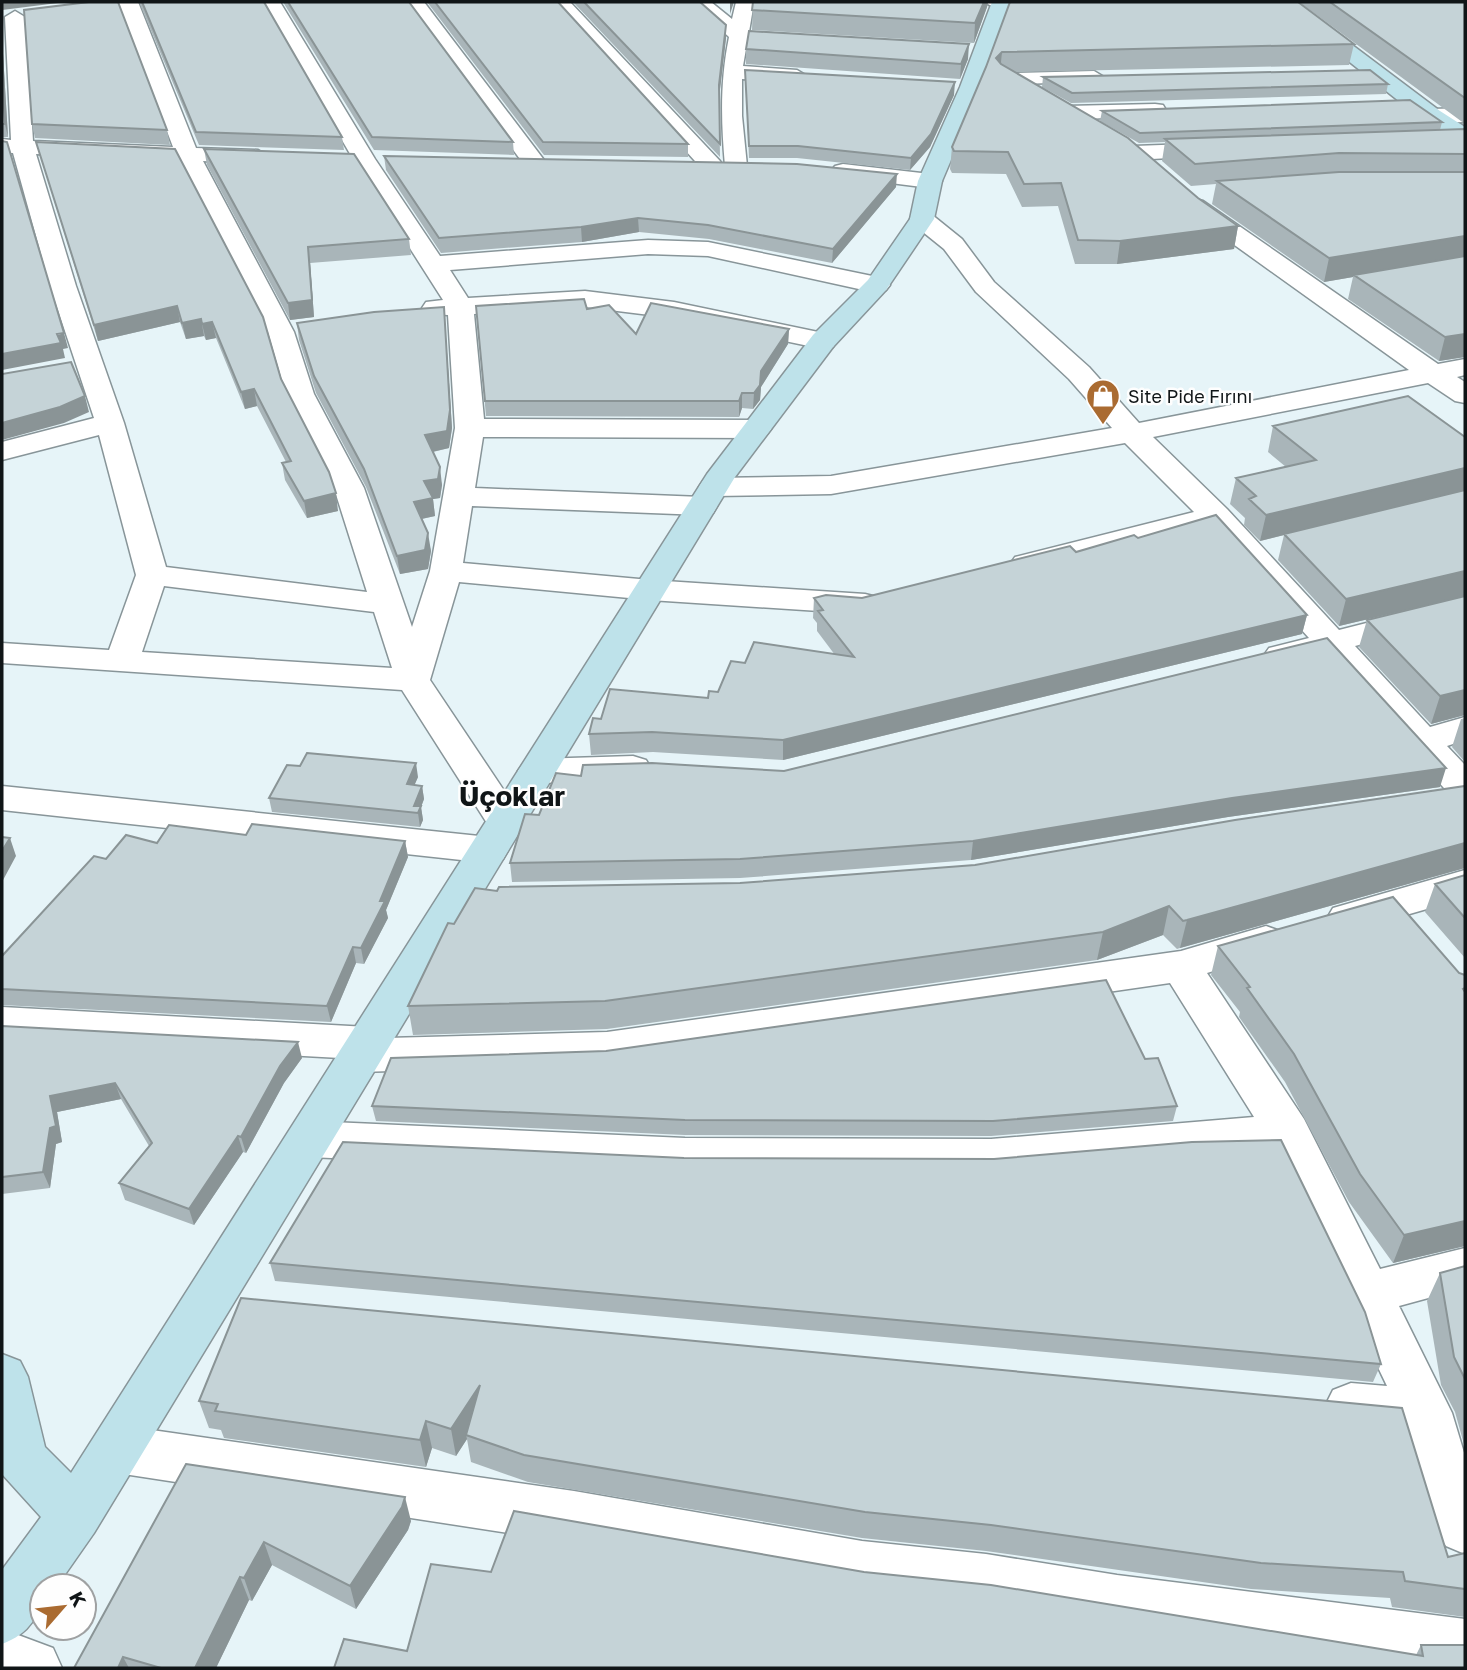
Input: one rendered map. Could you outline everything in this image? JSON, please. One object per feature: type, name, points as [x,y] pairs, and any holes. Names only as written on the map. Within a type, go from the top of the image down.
[{"type":"street","points":[[102,5],[128,2],[188,155],[294,329],[300,394],[349,488],[413,680],[497,836]]},
{"type":"street","points":[[271,2],[364,160],[460,305],[470,428],[446,571],[413,680]]},
{"type":"street","points":[[414,2],[536,165]]},
{"type":"street","points":[[559,2],[712,166]]},
{"type":"street","points":[[700,2],[744,7],[741,37],[732,72],[731,116],[736,166]]},
{"type":"street","points":[[700,2],[741,37],[822,42]]},
{"type":"street","points":[[995,2],[1041,2]]},
{"type":"street","points":[[2,1616],[75,1515],[117,1449],[708,496],[823,341],[877,285],[922,219],[930,181],[973,83],[1001,2]]},
{"type":"street","points":[[1283,2],[1432,116],[1465,138]]},
{"type":"street","points":[[40,13],[8,18],[12,146],[78,366],[110,423],[152,575],[122,661]]},
{"type":"street","points":[[957,50],[984,51]]},
{"type":"street","points":[[1346,71],[1373,71]]},
{"type":"street","points":[[732,72],[812,77]]},
{"type":"street","points":[[945,85],[1007,79],[1115,76]]},
{"type":"street","points":[[1007,79],[1134,153],[1173,188],[1316,294],[1465,395]]},
{"type":"street","points":[[1386,103],[1414,102]]},
{"type":"street","points":[[1066,113],[1177,110]]},
{"type":"street","points":[[1432,116],[1465,115]]},
{"type":"street","points":[[1438,142],[1465,138]]},
{"type":"street","points":[[12,146],[283,158]]},
{"type":"street","points":[[1134,153],[1244,149]]},
{"type":"street","points":[[510,164],[563,165]]},
{"type":"street","points":[[685,166],[760,167]]},
{"type":"street","points":[[825,170],[930,181]]},
{"type":"street","points":[[1173,188],[1210,194]]},
{"type":"street","points":[[922,219],[953,244],[985,287],[1079,373],[1132,433],[1216,516],[1465,788]]},
{"type":"street","points":[[433,264],[648,247],[708,249],[877,285]]},
{"type":"street","points":[[1316,294],[1354,286]]},
{"type":"street","points":[[411,311],[460,305],[585,299],[674,310],[823,341]]},
{"type":"street","points":[[458,496],[708,496],[831,485],[1132,433],[1465,367]]},
{"type":"street","points":[[2,451],[110,423]]},
{"type":"street","points":[[470,428],[756,429]]},
{"type":"street","points":[[992,572],[1216,516]]},
{"type":"street","points":[[1252,555],[1290,545]]},
{"type":"street","points":[[446,571],[650,590],[860,605],[900,595]]},
{"type":"street","points":[[152,575],[388,604]]},
{"type":"street","points":[[1252,662],[1465,608]]},
{"type":"street","points":[[2,653],[413,680]]},
{"type":"street","points":[[1421,742],[1465,728]]},
{"type":"street","points":[[537,771],[666,768]]},
{"type":"street","points":[[2,798],[497,836]]},
{"type":"street","points":[[1426,805],[1465,799]]},
{"type":"street","points":[[2,1023],[364,1049],[607,1048],[1181,966],[1465,884]]},
{"type":"street","points":[[457,900],[498,900]]},
{"type":"street","points":[[1392,905],[1419,937]]},
{"type":"street","points":[[1181,966],[1288,1132],[1426,1413],[1456,1515],[1465,1528]]},
{"type":"street","points":[[309,1139],[685,1156],[991,1157],[1288,1132]]},
{"type":"street","points":[[1367,1293],[1465,1268]]},
{"type":"street","points":[[209,1299],[264,1304]]},
{"type":"street","points":[[2,1377],[22,1460],[75,1515]]},
{"type":"street","points":[[1301,1401],[1426,1413]]},
{"type":"street","points":[[117,1449],[574,1517],[862,1568],[986,1581],[1117,1603],[1465,1648]]},
{"type":"street","points":[[2,1658],[33,1668]]},
{"type":"building","points":[[89,2],[118,2],[167,130],[32,124],[24,10]]},
{"type":"building","points":[[142,2],[264,2],[342,137],[196,132]]},
{"type":"building","points":[[288,2],[409,2],[513,142],[372,137]]},
{"type":"building","points":[[435,2],[558,2],[688,144],[543,142]]},
{"type":"building","points":[[584,2],[700,2],[726,25],[719,85],[720,144]]},
{"type":"building","points":[[753,2],[984,2],[975,23],[752,10]]},
{"type":"building","points":[[1010,2],[1298,2],[1354,44],[1002,52],[996,58],[1001,64],[1128,138],[1198,198],[1238,226],[1120,241],[1078,240],[1061,183],[1024,184],[1008,152],[954,151],[952,147]]},
{"type":"building","points":[[1330,2],[1465,2],[1465,98]]},
{"type":"building","points":[[749,31],[969,44],[961,64],[746,49]]},
{"type":"building","points":[[745,70],[955,82],[931,134],[911,158],[798,146],[749,146]]},
{"type":"building","points":[[1370,70],[1388,84],[1072,93],[1043,77]]},
{"type":"building","points":[[2,76],[5,124],[2,124]]},
{"type":"building","points":[[1410,100],[1442,122],[1140,133],[1102,111]]},
{"type":"building","points":[[1465,129],[1465,154],[1339,153],[1195,164],[1165,139]]},
{"type":"building","points":[[2,141],[7,142],[64,333],[57,334],[61,343],[2,354]]},
{"type":"building","points":[[36,142],[175,149],[263,317],[281,379],[329,472],[336,493],[304,501],[282,463],[291,461],[254,389],[241,392],[212,322],[202,324],[201,319],[182,323],[177,306],[94,325]]},
{"type":"building","points":[[204,149],[354,154],[409,239],[308,247],[312,300],[288,303]]},
{"type":"building","points":[[384,156],[797,164],[897,174],[833,249],[708,225],[638,218],[581,227],[439,238]]},
{"type":"building","points":[[1339,172],[1465,172],[1465,236],[1329,258],[1217,181]]},
{"type":"building","points":[[1465,256],[1465,334],[1445,337],[1354,275]]},
{"type":"building","points":[[584,299],[587,309],[609,305],[636,334],[651,303],[789,329],[761,371],[760,385],[754,393],[742,393],[739,401],[485,401],[476,306]]},
{"type":"building","points":[[444,307],[450,410],[447,431],[425,435],[440,467],[438,479],[424,481],[433,498],[414,502],[428,533],[425,550],[397,556],[364,469],[314,376],[297,323],[374,312]]},
{"type":"building","points":[[71,362],[85,396],[60,407],[2,423],[2,374]]},
{"type":"building","points":[[1408,396],[1465,437],[1465,468],[1266,515],[1249,499],[1256,496],[1236,478],[1316,460],[1273,426]]},
{"type":"building","points":[[1465,490],[1465,571],[1346,599],[1284,534]]},
{"type":"building","points":[[1216,515],[1307,615],[783,740],[652,732],[589,734],[593,718],[601,719],[610,689],[708,698],[709,691],[718,692],[731,661],[745,663],[754,642],[854,657],[818,611],[823,610],[814,598],[826,595],[862,598],[1070,546],[1076,552],[1134,535],[1138,538]]},
{"type":"building","points":[[1465,596],[1465,690],[1440,696],[1367,620]]},
{"type":"building","points":[[1327,638],[1446,768],[1232,798],[973,841],[740,859],[510,863],[525,814],[539,815],[556,773],[581,776],[583,765],[652,763],[784,771]]},
{"type":"building","points":[[307,753],[416,763],[407,784],[422,786],[414,806],[421,806],[418,813],[269,798],[287,765],[300,766]]},
{"type":"building","points":[[1465,786],[1465,843],[1183,921],[1169,906],[1103,932],[605,1001],[408,1006],[448,923],[454,924],[475,888],[497,891],[499,887],[740,883],[975,865],[1235,820]]},
{"type":"building","points":[[252,824],[405,841],[380,901],[385,901],[361,948],[353,947],[327,1006],[2,989],[2,956],[94,856],[106,859],[126,835],[157,843],[169,825],[246,835]]},
{"type":"building","points":[[2,837],[10,838],[2,851]]},
{"type":"building","points":[[1465,875],[1465,918],[1435,884]]},
{"type":"building","points":[[1393,897],[1459,973],[1465,975],[1465,1221],[1404,1235],[1360,1174],[1294,1054],[1247,988],[1250,987],[1218,946]]},
{"type":"building","points":[[1106,980],[1145,1059],[1158,1058],[1177,1106],[993,1121],[685,1120],[372,1106],[391,1058],[606,1051]]},
{"type":"building","points":[[2,1026],[298,1042],[280,1066],[241,1137],[238,1136],[189,1209],[119,1183],[152,1143],[115,1083],[50,1096],[56,1126],[50,1128],[43,1172],[2,1177]]},
{"type":"building","points":[[1281,1140],[1365,1312],[1381,1364],[270,1263],[343,1142],[684,1158],[994,1159],[1192,1142]]},
{"type":"building","points":[[1465,1266],[1465,1379],[1454,1357],[1440,1273]]},
{"type":"building","points":[[241,1298],[1402,1408],[1448,1557],[1465,1553],[1465,1589],[1405,1581],[1403,1572],[1261,1563],[991,1525],[865,1512],[524,1455],[466,1435],[480,1385],[451,1429],[426,1421],[420,1440],[215,1411],[218,1404],[199,1401]]},
{"type":"building","points":[[186,1464],[405,1497],[402,1507],[350,1586],[264,1542],[244,1578],[240,1577],[195,1668],[161,1668],[123,1657],[118,1668],[74,1668],[88,1642],[98,1642],[98,1624]]},
{"type":"building","points":[[514,1511],[864,1572],[991,1585],[1423,1656],[1421,1645],[1465,1645],[1465,1668],[334,1668],[344,1639],[407,1651],[431,1564],[491,1572]]},
{"type":"place","name":"Site Pide Fırını","points":[[1103,426]]},
{"type":"district","name":"Üçoklar","points":[[512,795]]}]
